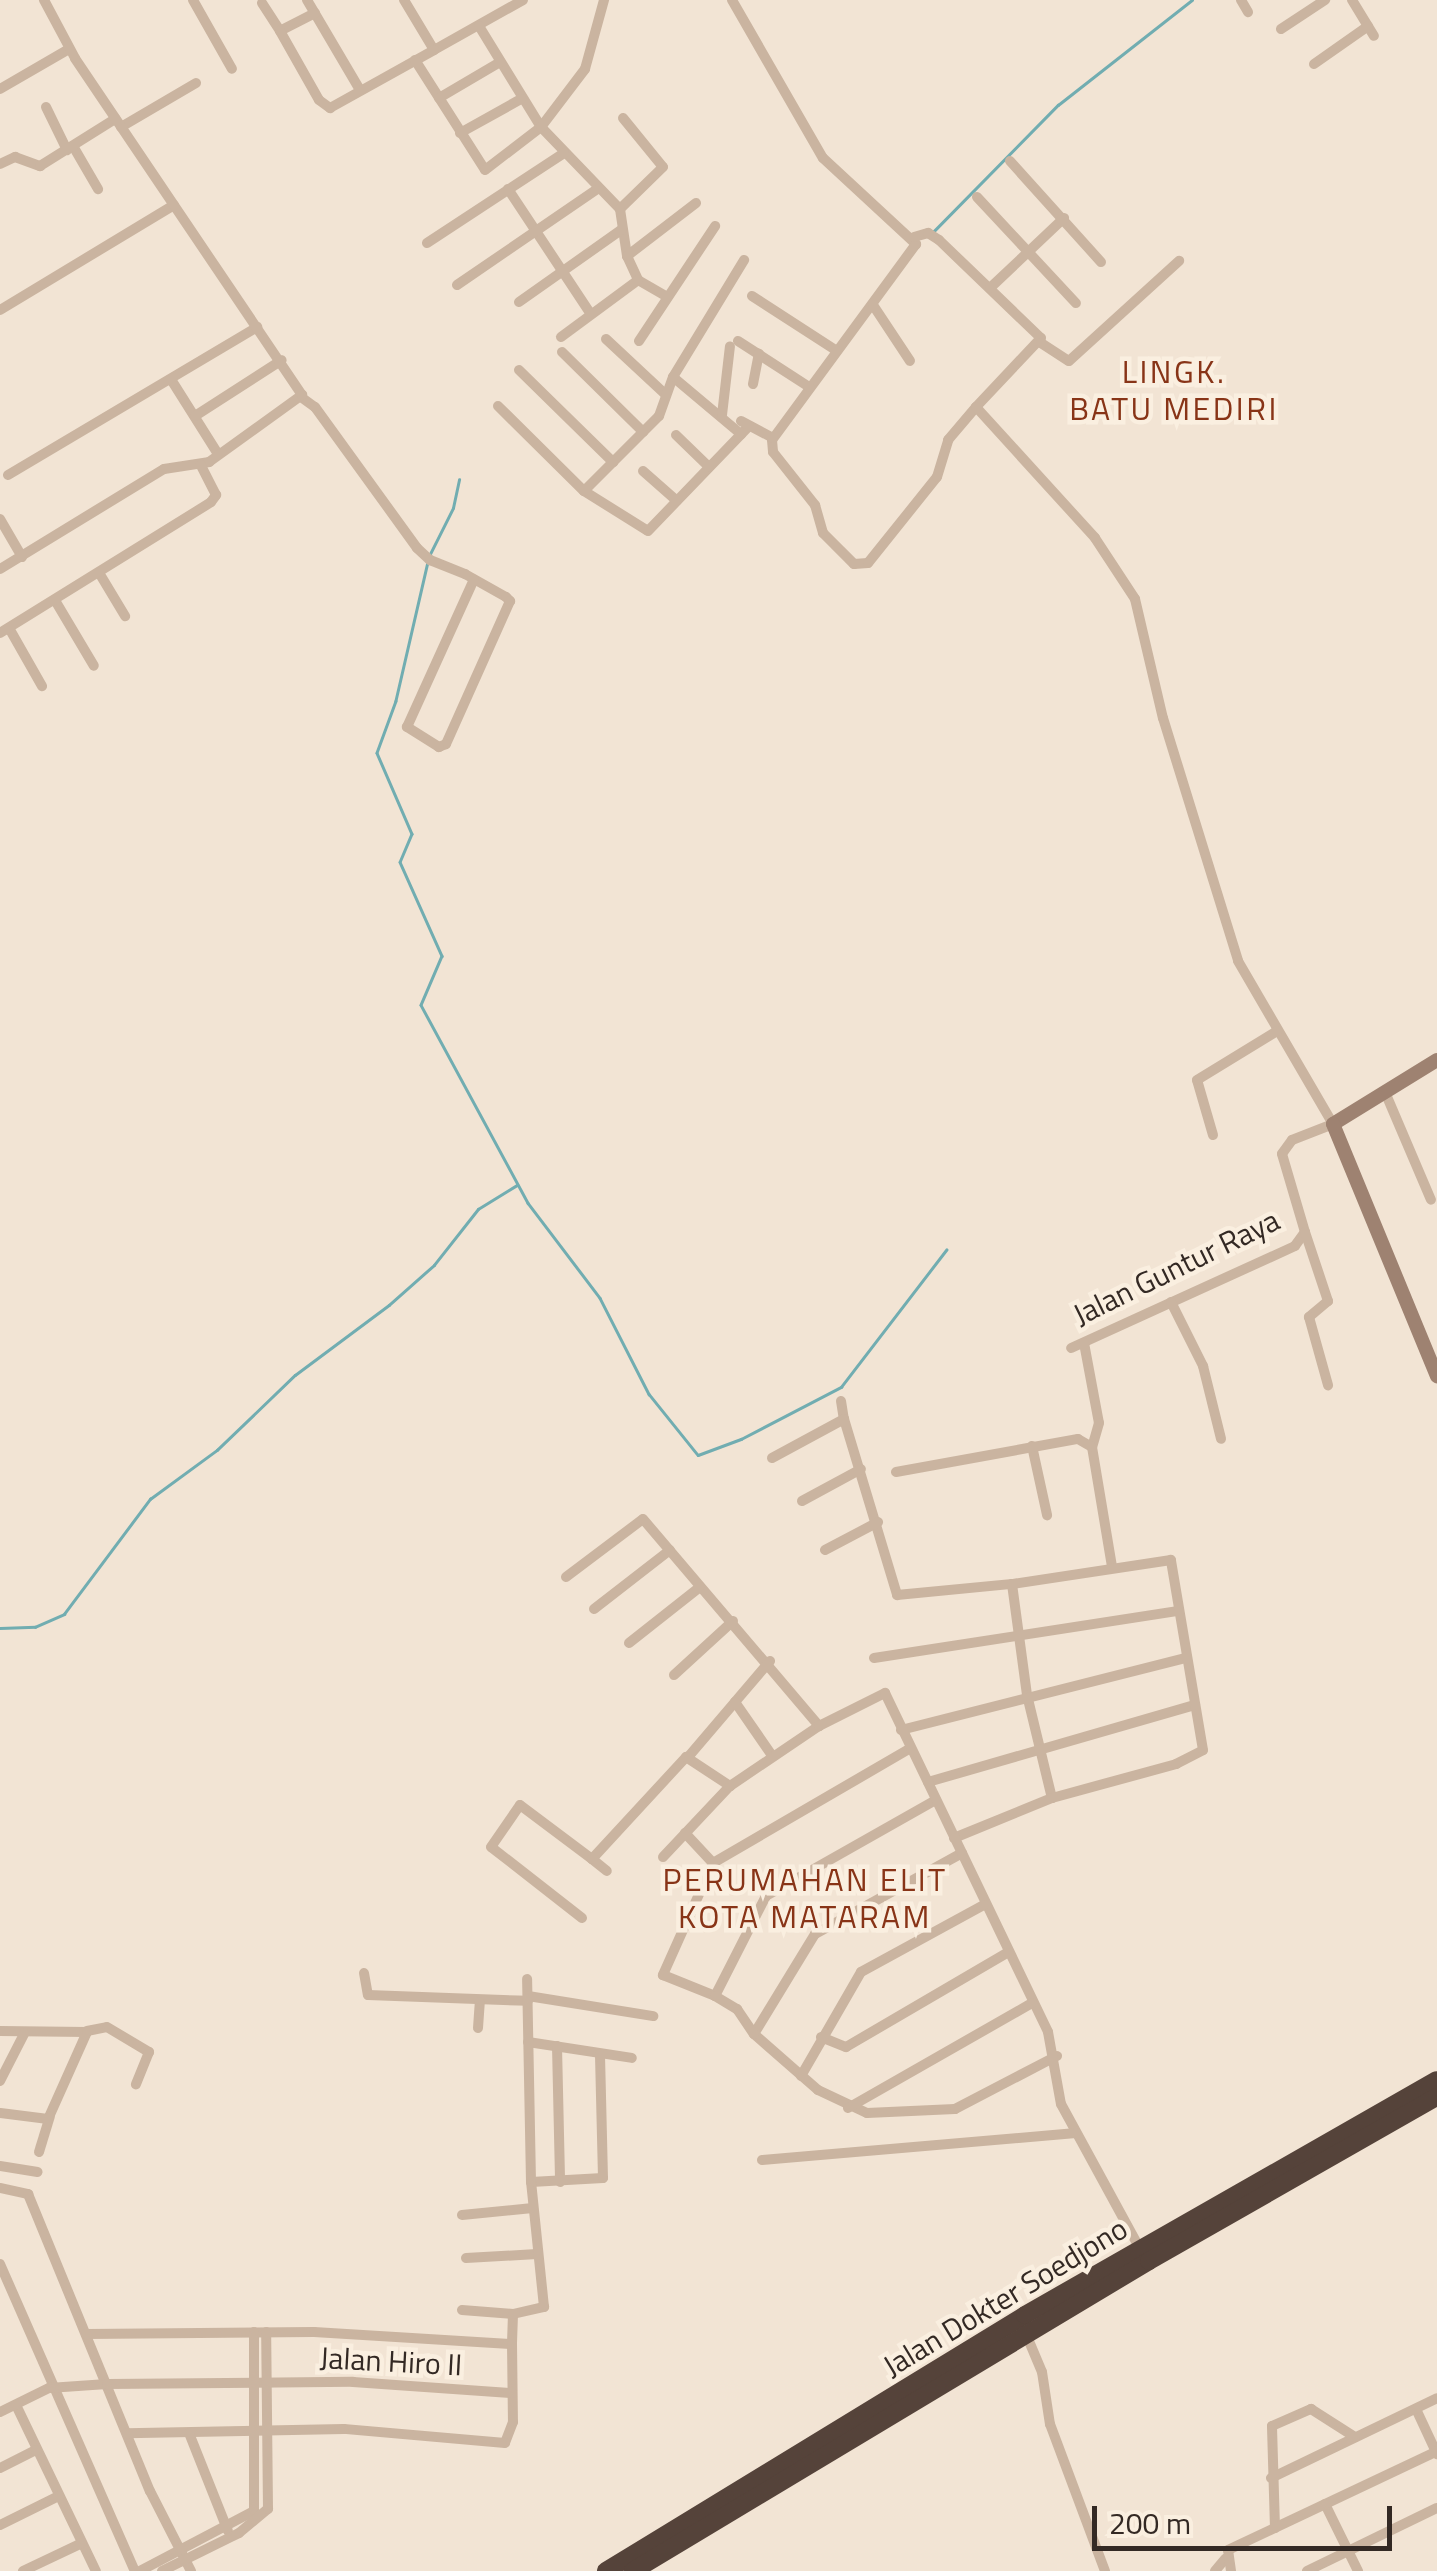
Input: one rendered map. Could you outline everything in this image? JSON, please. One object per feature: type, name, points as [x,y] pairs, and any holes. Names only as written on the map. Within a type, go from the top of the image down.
[{"type":"highway","name":"Jalan Dokter Soedjono","points":[[633,2571],[1437,2080]]},
{"type":"highway","name":"Jalan Dokter Soedjono","points":[[606,2571],[1140,2249],[1437,2097]]},
{"type":"street","points":[[44,0],[69,49],[282,360],[301,398],[315,406],[417,548],[430,560],[474,579],[510,604],[446,744],[439,747],[407,727],[474,579]]},
{"type":"street","points":[[193,0],[232,69]]},
{"type":"street","points":[[307,0],[360,90]]},
{"type":"street","points":[[404,0],[434,50]]},
{"type":"street","points":[[262,3],[322,104],[332,108],[523,0]]},
{"type":"street","points":[[416,60],[483,171],[541,126],[586,69],[604,0]]},
{"type":"street","points":[[732,0],[823,158],[914,237],[931,235],[990,288],[1041,344],[1069,362],[1179,262]]},
{"type":"street","points":[[1241,0],[1248,12]]},
{"type":"street","points":[[1280,29],[1326,0]]},
{"type":"street","points":[[1314,64],[1371,31],[1352,0]]},
{"type":"street","points":[[280,31],[314,13]]},
{"type":"street","points":[[478,26],[541,126],[596,190],[620,209],[627,256],[638,280],[667,297]]},
{"type":"street","points":[[0,89],[69,49]]},
{"type":"street","points":[[439,98],[500,62]]},
{"type":"street","points":[[0,164],[15,156],[40,166],[196,83]]},
{"type":"street","points":[[460,133],[521,99]]},
{"type":"street","points":[[46,107],[98,189]]},
{"type":"street","points":[[620,209],[664,167],[623,118]]},
{"type":"street","points":[[428,243],[564,153]]},
{"type":"street","points":[[1010,160],[1101,262]]},
{"type":"street","points":[[508,189],[590,313]]},
{"type":"street","points":[[456,285],[596,190]]},
{"type":"street","points":[[977,197],[1076,303]]},
{"type":"street","points":[[627,256],[696,203]]},
{"type":"street","points":[[0,310],[174,204]]},
{"type":"street","points":[[990,288],[1064,218]]},
{"type":"street","points":[[639,341],[715,226]]},
{"type":"street","points":[[519,302],[621,230]]},
{"type":"street","points":[[914,237],[914,253],[773,438],[773,452],[812,500],[826,536],[854,564],[868,562],[937,477],[948,440],[1041,344]]},
{"type":"street","points":[[584,490],[643,432],[744,260]]},
{"type":"street","points":[[561,337],[638,280]]},
{"type":"street","points":[[752,296],[837,351]]},
{"type":"street","points":[[873,305],[910,361]]},
{"type":"street","points":[[8,475],[135,396],[172,382],[258,327]]},
{"type":"street","points":[[606,339],[666,395]]},
{"type":"street","points":[[722,416],[734,344],[759,354],[809,387]]},
{"type":"street","points":[[562,352],[643,432]]},
{"type":"street","points":[[752,384],[759,354]]},
{"type":"street","points":[[196,416],[282,360]]},
{"type":"street","points":[[519,370],[613,462]]},
{"type":"street","points":[[673,378],[722,416],[773,438]]},
{"type":"street","points":[[172,382],[196,416],[216,456]]},
{"type":"street","points":[[0,569],[164,469],[201,465],[301,398]]},
{"type":"street","points":[[498,406],[584,490],[648,531],[744,427]]},
{"type":"street","points":[[976,407],[1112,558],[1144,626],[1164,721],[1238,961],[1330,1119],[1437,1376]]},
{"type":"street","points":[[676,435],[709,467]]},
{"type":"street","points":[[42,686],[4,630],[101,576],[215,499],[201,465]]},
{"type":"street","points":[[643,471],[676,501]]},
{"type":"street","points":[[0,519],[22,557]]},
{"type":"street","points":[[101,576],[125,616]]},
{"type":"street","points":[[56,602],[94,666]]},
{"type":"street","points":[[1213,1135],[1197,1080],[1277,1031]]},
{"type":"street","points":[[1330,1119],[1437,1060]]},
{"type":"street","points":[[1385,1092],[1430,1200]]},
{"type":"street","name":"Jalan Guntur Raya","points":[[1071,1348],[1295,1246],[1305,1232],[1282,1154],[1292,1140],[1330,1119]]},
{"type":"street","points":[[1305,1232],[1328,1301],[1309,1317],[1328,1386]]},
{"type":"street","points":[[1171,1302],[1202,1366],[1221,1439]]},
{"type":"street","points":[[1084,1343],[1099,1423],[1092,1446],[1112,1567]]},
{"type":"street","points":[[841,1400],[878,1522],[893,1588],[902,1598],[1112,1567],[1173,1564],[1199,1757],[1052,1798],[954,1838]]},
{"type":"street","points":[[772,1458],[846,1421]]},
{"type":"street","points":[[896,1472],[1082,1439],[1092,1446]]},
{"type":"street","points":[[1032,1446],[1047,1514]]},
{"type":"street","points":[[802,1501],[860,1468]]},
{"type":"street","points":[[566,1576],[636,1519],[646,1521],[770,1661],[819,1726]]},
{"type":"street","points":[[824,1550],[878,1522]]},
{"type":"street","points":[[594,1610],[670,1550]]},
{"type":"street","points":[[1010,1584],[1027,1695],[1052,1798]]},
{"type":"street","points":[[629,1643],[700,1586]]},
{"type":"street","points":[[874,1658],[1178,1611]]},
{"type":"street","points":[[674,1675],[733,1621]]},
{"type":"street","points":[[901,1730],[1027,1695],[1186,1658]]},
{"type":"street","points":[[592,1859],[689,1756],[770,1661]]},
{"type":"street","points":[[878,1680],[1057,2056],[1061,2104],[1140,2249]]},
{"type":"street","points":[[663,1857],[730,1786],[772,1754],[883,1692]]},
{"type":"street","points":[[736,1702],[772,1754]]},
{"type":"street","points":[[928,1782],[1040,1746],[1195,1705]]},
{"type":"street","points":[[909,1749],[713,1863],[662,1975],[715,1996],[737,2010],[754,2034],[801,2076],[848,2108],[916,2115],[955,2109],[1057,2056]]},
{"type":"street","points":[[689,1756],[730,1786]]},
{"type":"street","points":[[715,1996],[766,1896],[936,1800]]},
{"type":"street","points":[[582,1918],[490,1843],[522,1805],[607,1871]]},
{"type":"street","points":[[686,1832],[713,1863]]},
{"type":"street","points":[[754,2034],[815,1934],[962,1853]]},
{"type":"street","points":[[801,2076],[820,2037],[861,1972],[984,1905]]},
{"type":"street","points":[[820,2037],[846,2047],[1007,1953]]},
{"type":"street","points":[[364,1973],[368,1995],[480,2002],[528,1999],[653,2016]]},
{"type":"street","points":[[462,2310],[513,2314],[543,2309],[531,2182],[528,1979]]},
{"type":"street","points":[[478,2028],[480,2002]]},
{"type":"street","points":[[848,2108],[1032,2003]]},
{"type":"street","points":[[0,2031],[24,2034],[107,2027],[149,2052],[136,2084]]},
{"type":"street","points":[[39,2152],[86,2031]]},
{"type":"street","points":[[0,2081],[24,2034]]},
{"type":"street","points":[[528,2042],[632,2058]]},
{"type":"street","points":[[557,2046],[560,2182]]},
{"type":"street","points":[[531,2182],[603,2178],[600,2054]]},
{"type":"street","points":[[0,2112],[50,2116]]},
{"type":"street","points":[[762,2160],[1076,2133]]},
{"type":"street","points":[[0,2166],[38,2172]]},
{"type":"street","points":[[0,2188],[28,2194],[127,2432],[191,2571]]},
{"type":"street","points":[[462,2215],[533,2208]]},
{"type":"street","points":[[466,2258],[537,2254]]},
{"type":"street","points":[[0,2264],[50,2388],[137,2571],[228,2532],[256,2504],[261,2432],[260,2332]]},
{"type":"street","points":[[127,2432],[419,2432],[505,2443],[512,2393],[513,2314]]},
{"type":"street","points":[[86,2334],[260,2332],[512,2344]]},
{"type":"street","points":[[1026,2334],[1042,2372],[1050,2424],[1105,2571]]},
{"type":"street","name":"Jalan Hiro II","points":[[50,2388],[261,2382],[512,2393]]},
{"type":"street","points":[[0,2412],[50,2388]]},
{"type":"street","points":[[1271,2478],[1437,2398]]},
{"type":"street","points":[[16,2405],[96,2571]]},
{"type":"street","points":[[1215,2571],[1228,2550],[1437,2452],[1416,2409]]},
{"type":"street","points":[[1276,2528],[1271,2478],[1272,2426],[1311,2410],[1355,2437]]},
{"type":"street","points":[[189,2433],[228,2532]]},
{"type":"street","points":[[0,2468],[36,2450]]},
{"type":"street","points":[[0,2525],[59,2496]]},
{"type":"street","points":[[1325,2504],[1358,2571]]},
{"type":"street","points":[[1307,2571],[1437,2508]]},
{"type":"street","points":[[23,2571],[82,2543]]},
{"type":"street","points":[[162,2571],[182,2554]]},
{"type":"street","points":[[1225,2559],[1231,2571]]},
{"type":"waterway","points":[[933,232],[1058,105],[1192,0]]},
{"type":"waterway","points":[[430,554],[453,508],[459,480]]},
{"type":"waterway","points":[[428,562],[396,701],[377,753],[412,834],[400,862],[442,956],[421,1005],[528,1203],[600,1298],[649,1394],[698,1455],[741,1439],[841,1387],[946,1250]]},
{"type":"waterway","points":[[0,1628],[35,1627],[64,1614],[150,1499],[217,1450],[295,1375],[389,1305],[434,1265],[478,1209],[517,1185]]},
{"type":"district","name":"LINGK. BATU MEDIRI","points":[[1174,390]]},
{"type":"district","name":"PERUMAHAN ELIT KOTA MATARAM","points":[[805,1898]]}]
